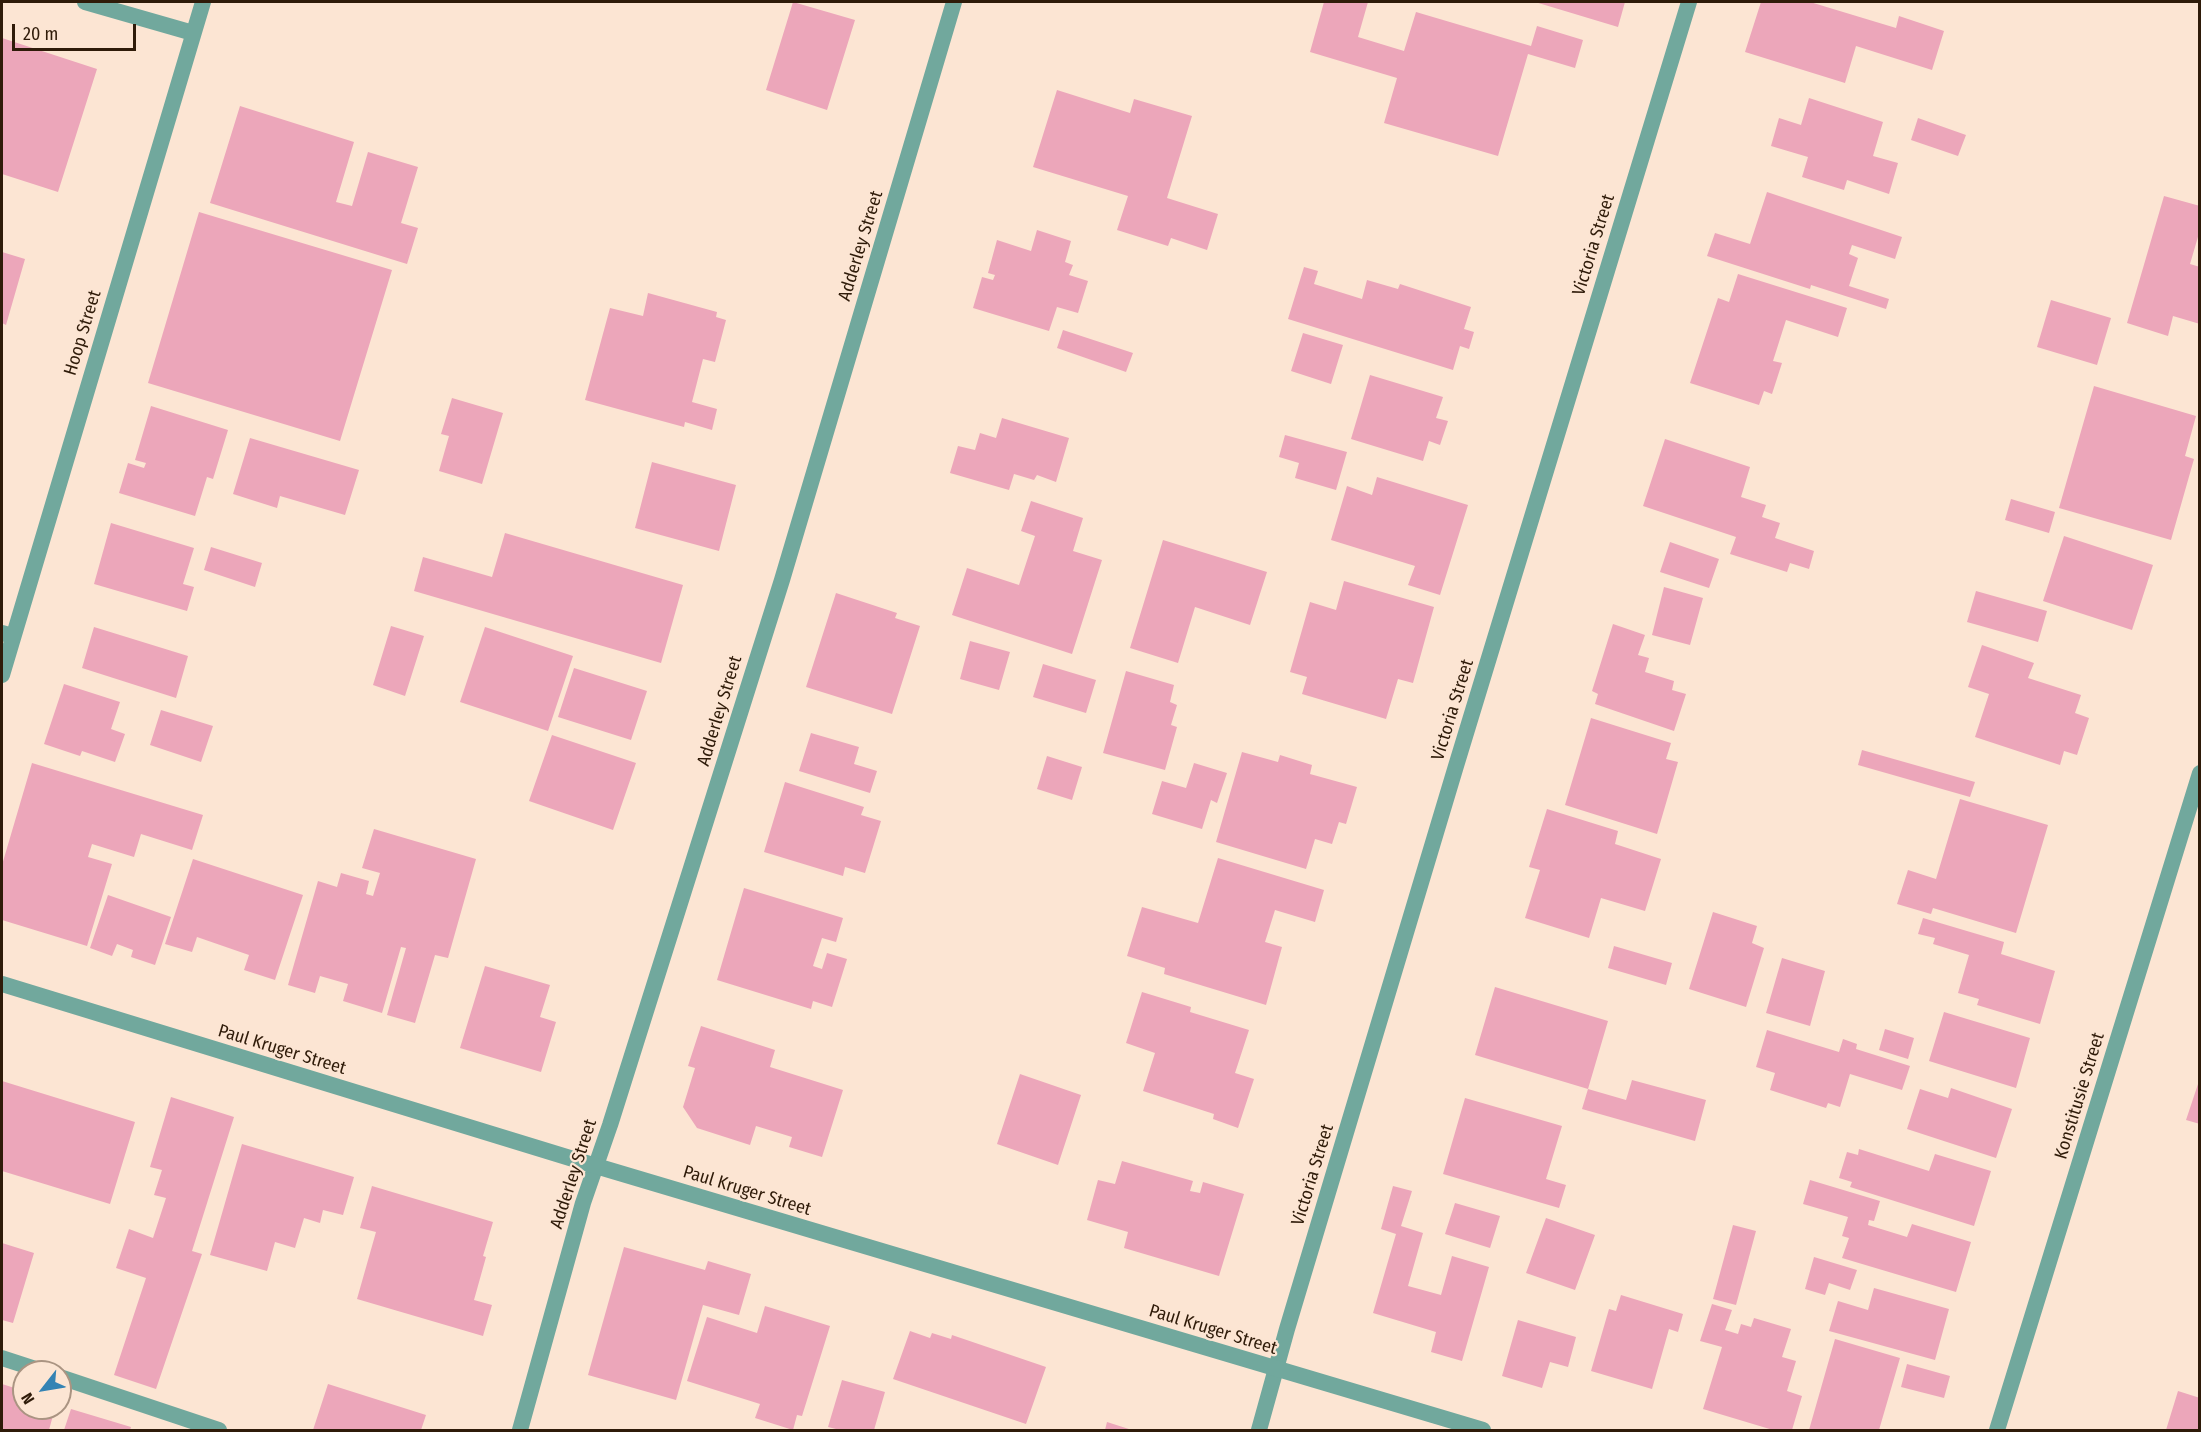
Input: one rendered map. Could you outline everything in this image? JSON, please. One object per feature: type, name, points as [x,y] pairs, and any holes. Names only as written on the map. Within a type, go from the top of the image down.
[{"type":"street","points":[[85,2],[193,33]]},
{"type":"street","name":"Hoop Street","points":[[2,675],[7,634],[203,2]]},
{"type":"street","name":"Adderley Street","points":[[520,1431],[583,1203],[614,1114],[782,580],[954,2]]},
{"type":"street","name":"Victoria Street","points":[[1258,1431],[1456,766],[1689,2]]},
{"type":"street","name":"Konstitusie Street","points":[[1997,1431],[2199,772]]},
{"type":"street","name":"Paul Kruger Street","points":[[2,984],[596,1166],[1483,1431]]},
{"type":"street","points":[[72,1381],[219,1431]]},
{"type":"building","points":[[793,2],[855,20],[827,110],[766,90]]},
{"type":"building","points":[[1324,2],[1368,2],[1358,37],[1404,51],[1416,12],[1531,46],[1537,26],[1583,40],[1575,68],[1528,54],[1498,156],[1384,123],[1397,78],[1310,52]]},
{"type":"building","points":[[1535,2],[1625,2],[1618,27]]},
{"type":"building","points":[[1761,2],[1810,2],[1896,28],[1899,16],[1944,31],[1932,70],[1856,46],[1845,83],[1745,52]]},
{"type":"building","points":[[2,38],[97,69],[58,192],[2,174]]},
{"type":"building","points":[[1057,90],[1130,113],[1134,99],[1192,116],[1167,198],[1218,214],[1207,250],[1171,238],[1168,246],[1117,230],[1128,196],[1033,167]]},
{"type":"building","points":[[1809,98],[1883,122],[1873,156],[1898,163],[1889,194],[1847,180],[1844,190],[1802,177],[1808,157],[1771,146],[1779,118],[1801,125]]},
{"type":"building","points":[[240,106],[354,142],[336,202],[352,206],[368,152],[418,167],[401,223],[418,228],[407,264],[210,203]]},
{"type":"building","points":[[1918,118],[1966,135],[1958,156],[1911,140]]},
{"type":"building","points":[[1767,192],[1902,237],[1895,259],[1852,245],[1849,254],[1858,258],[1849,286],[1889,299],[1886,309],[1811,285],[1810,289],[1707,256],[1715,233],[1750,244]]},
{"type":"building","points":[[2164,196],[2200,206],[2200,230],[2190,264],[2200,267],[2200,324],[2173,316],[2168,336],[2127,323]]},
{"type":"building","points":[[199,212],[392,270],[340,441],[148,383]]},
{"type":"building","points":[[1037,230],[1071,241],[1065,262],[1073,265],[1069,275],[1088,281],[1078,313],[1057,307],[1049,331],[973,308],[982,277],[993,280],[995,275],[988,273],[997,240],[1031,251]]},
{"type":"building","points":[[2,252],[25,259],[6,325],[2,323]]},
{"type":"building","points":[[1304,267],[1318,271],[1314,284],[1362,299],[1367,280],[1398,289],[1400,284],[1471,307],[1464,329],[1474,332],[1469,349],[1460,346],[1453,370],[1288,319]]},
{"type":"building","points":[[1738,274],[1847,308],[1838,337],[1786,320],[1773,361],[1782,363],[1772,394],[1764,391],[1759,405],[1690,383],[1718,298],[1729,302]]},
{"type":"building","points":[[648,293],[717,312],[716,317],[726,320],[715,362],[703,359],[692,402],[717,409],[712,430],[685,422],[684,427],[585,400],[610,308],[643,316]]},
{"type":"building","points":[[2051,300],[2111,318],[2097,365],[2037,347]]},
{"type":"building","points":[[1063,330],[1133,353],[1126,372],[1057,348]]},
{"type":"building","points":[[1303,333],[1343,345],[1331,384],[1291,371]]},
{"type":"building","points":[[1370,375],[1443,397],[1436,418],[1448,421],[1440,445],[1429,441],[1423,461],[1351,439]]},
{"type":"building","points":[[2094,386],[2196,416],[2185,456],[2194,459],[2171,540],[2059,508]]},
{"type":"building","points":[[452,398],[503,413],[482,484],[439,471],[449,436],[441,434]]},
{"type":"building","points":[[151,406],[228,430],[213,479],[207,477],[195,516],[119,493],[128,463],[144,468],[146,463],[135,460]]},
{"type":"building","points":[[1002,418],[1069,438],[1056,482],[1037,475],[1034,480],[1014,474],[1009,490],[950,473],[958,446],[975,450],[980,433],[996,438]]},
{"type":"building","points":[[1285,435],[1347,452],[1336,490],[1295,478],[1299,463],[1279,457]]},
{"type":"building","points":[[250,438],[359,470],[345,515],[280,496],[277,508],[233,494]]},
{"type":"building","points":[[1665,439],[1750,467],[1741,497],[1766,505],[1762,517],[1780,523],[1775,538],[1814,551],[1809,569],[1790,563],[1787,572],[1730,554],[1736,537],[1643,506]]},
{"type":"building","points":[[652,462],[736,485],[719,551],[635,528]]},
{"type":"building","points":[[1377,477],[1468,505],[1440,595],[1408,585],[1415,566],[1331,540],[1347,486],[1372,495]]},
{"type":"building","points":[[2011,499],[2055,512],[2049,533],[2005,520]]},
{"type":"building","points":[[1031,501],[1083,518],[1073,551],[1102,560],[1072,654],[952,615],[967,568],[1019,585],[1035,536],[1021,531]]},
{"type":"building","points":[[111,523],[194,548],[183,584],[194,587],[187,611],[94,584]]},
{"type":"building","points":[[505,533],[683,585],[661,663],[414,591],[423,557],[492,577]]},
{"type":"building","points":[[2064,536],[2153,565],[2132,630],[2043,601]]},
{"type":"building","points":[[1163,540],[1267,572],[1250,625],[1195,607],[1178,663],[1130,648]]},
{"type":"building","points":[[1670,542],[1719,559],[1709,588],[1660,572]]},
{"type":"building","points":[[211,547],[262,563],[255,587],[204,570]]},
{"type":"building","points":[[1344,581],[1434,607],[1413,683],[1398,679],[1386,719],[1302,694],[1307,677],[1290,672],[1310,602],[1336,610]]},
{"type":"building","points":[[1664,587],[1703,598],[1690,645],[1652,635]]},
{"type":"building","points":[[1976,591],[2047,611],[2038,642],[1967,622]]},
{"type":"building","points":[[836,593],[897,613],[895,618],[920,626],[892,714],[806,687]]},
{"type":"building","points":[[1613,624],[1645,635],[1638,655],[1649,658],[1645,672],[1674,681],[1672,690],[1686,694],[1674,731],[1595,704],[1598,694],[1592,691]]},
{"type":"building","points":[[391,626],[424,636],[405,696],[373,685]]},
{"type":"building","points":[[94,627],[188,656],[176,698],[82,668]]},
{"type":"building","points":[[485,627],[573,656],[548,731],[460,702]]},
{"type":"building","points":[[970,641],[1010,652],[999,690],[960,679]]},
{"type":"building","points":[[1982,645],[2034,663],[2028,678],[2081,695],[2075,713],[2089,718],[2077,755],[2064,751],[2060,765],[1975,737],[1989,694],[1968,687]]},
{"type":"building","points":[[1043,664],[1096,680],[1086,713],[1033,697]]},
{"type":"building","points":[[574,668],[647,691],[631,740],[558,717]]},
{"type":"building","points":[[1126,671],[1174,685],[1170,702],[1177,705],[1171,725],[1177,727],[1165,770],[1103,753]]},
{"type":"building","points":[[64,684],[120,702],[111,729],[125,734],[115,762],[82,751],[80,756],[44,744]]},
{"type":"building","points":[[161,710],[213,726],[201,762],[150,745]]},
{"type":"building","points":[[1591,718],[1671,743],[1666,759],[1678,762],[1657,834],[1565,805]]},
{"type":"building","points":[[811,733],[859,747],[854,764],[877,771],[870,793],[799,771]]},
{"type":"building","points":[[552,735],[636,763],[613,830],[529,801]]},
{"type":"building","points":[[1862,750],[1975,782],[1970,797],[1858,765]]},
{"type":"building","points":[[1242,752],[1278,762],[1280,755],[1312,765],[1310,774],[1357,787],[1346,824],[1339,822],[1332,844],[1315,839],[1306,869],[1216,842]]},
{"type":"building","points":[[1047,756],[1082,767],[1072,800],[1037,789]]},
{"type":"building","points":[[32,763],[203,815],[192,850],[141,834],[134,857],[92,844],[88,857],[112,864],[87,946],[2,920],[2,865]]},
{"type":"building","points":[[1194,763],[1227,773],[1217,803],[1211,800],[1202,829],[1152,814],[1162,781],[1186,788]]},
{"type":"building","points":[[785,782],[864,807],[861,815],[881,821],[865,873],[845,867],[843,876],[764,852]]},
{"type":"building","points":[[1960,799],[2048,825],[2016,933],[1933,908],[1931,914],[1897,904],[1908,870],[1936,879]]},
{"type":"building","points":[[1547,809],[1618,831],[1615,844],[1661,859],[1645,911],[1601,898],[1589,938],[1525,918],[1540,870],[1529,867]]},
{"type":"building","points":[[374,829],[476,859],[448,958],[435,955],[415,1023],[387,1015],[406,948],[401,947],[382,1013],[343,1001],[348,984],[320,976],[315,993],[288,985],[318,881],[337,887],[341,873],[369,881],[366,894],[373,896],[380,873],[362,868]]},
{"type":"building","points":[[1218,858],[1324,890],[1315,922],[1275,910],[1265,942],[1282,947],[1266,1005],[1164,974],[1165,968],[1127,956],[1142,907],[1198,923]]},
{"type":"building","points":[[193,859],[303,895],[275,980],[244,970],[249,955],[197,937],[192,952],[165,944]]},
{"type":"building","points":[[744,888],[843,918],[836,942],[822,938],[813,966],[822,969],[827,953],[847,959],[832,1007],[813,1001],[811,1009],[717,980]]},
{"type":"building","points":[[108,895],[171,917],[155,965],[131,957],[133,950],[117,944],[112,956],[90,948]]},
{"type":"building","points":[[1713,912],[1757,926],[1752,943],[1764,948],[1746,1007],[1689,989]]},
{"type":"building","points":[[1923,918],[2004,942],[2001,954],[2055,971],[2040,1024],[1977,1005],[1979,999],[1958,993],[1969,955],[1933,944],[1935,938],[1918,934]]},
{"type":"building","points":[[1614,946],[1672,963],[1666,985],[1608,968]]},
{"type":"building","points":[[1782,958],[1825,971],[1810,1026],[1766,1013]]},
{"type":"building","points":[[485,966],[550,985],[540,1017],[556,1022],[541,1072],[460,1048]]},
{"type":"building","points":[[1495,987],[1608,1021],[1588,1089],[1475,1055]]},
{"type":"building","points":[[1142,992],[1191,1007],[1190,1012],[1249,1030],[1235,1073],[1254,1079],[1238,1128],[1213,1119],[1214,1114],[1143,1091],[1155,1053],[1126,1043]]},
{"type":"building","points":[[1944,1012],[2030,1038],[2016,1088],[1929,1061]]},
{"type":"building","points":[[701,1026],[775,1050],[770,1067],[843,1090],[822,1157],[789,1147],[792,1137],[756,1126],[750,1145],[697,1128],[683,1107],[695,1068],[688,1066]]},
{"type":"building","points":[[1885,1029],[1914,1038],[1908,1059],[1879,1050]]},
{"type":"building","points":[[1767,1030],[1839,1052],[1843,1039],[1857,1044],[1856,1049],[1910,1066],[1902,1090],[1850,1074],[1840,1107],[1828,1103],[1826,1108],[1770,1090],[1775,1073],[1756,1067]]},
{"type":"building","points":[[1020,1074],[1081,1095],[1058,1165],[997,1144]]},
{"type":"building","points":[[2200,1078],[2200,1124],[2186,1120]]},
{"type":"building","points":[[1632,1080],[1706,1100],[1695,1141],[1582,1109],[1588,1089],[1626,1100]]},
{"type":"building","points":[[2,1081],[135,1122],[110,1204],[2,1171]]},
{"type":"building","points":[[1951,1088],[2012,1109],[1996,1158],[1907,1129],[1920,1089],[1948,1098]]},
{"type":"building","points":[[171,1097],[234,1117],[192,1251],[202,1254],[156,1389],[114,1375],[146,1278],[116,1268],[129,1229],[153,1238],[166,1198],[154,1195],[162,1170],[150,1167]]},
{"type":"building","points":[[1465,1098],[1562,1126],[1546,1179],[1566,1185],[1559,1208],[1443,1174]]},
{"type":"building","points":[[242,1144],[354,1177],[343,1215],[323,1210],[320,1223],[304,1218],[295,1248],[275,1242],[267,1271],[210,1255]]},
{"type":"building","points":[[1859,1149],[1929,1171],[1935,1154],[1991,1171],[1974,1226],[1850,1187],[1852,1182],[1839,1178],[1847,1152],[1858,1155]]},
{"type":"building","points":[[1122,1161],[1193,1181],[1190,1191],[1200,1193],[1203,1182],[1244,1194],[1219,1276],[1124,1248],[1128,1232],[1087,1220],[1098,1180],[1115,1184]]},
{"type":"building","points":[[1810,1180],[1880,1201],[1874,1221],[1869,1220],[1868,1225],[1907,1237],[1912,1224],[1971,1242],[1956,1292],[1842,1258],[1849,1238],[1842,1236],[1848,1217],[1803,1204]]},
{"type":"building","points":[[372,1186],[493,1222],[474,1300],[492,1305],[483,1336],[357,1299],[376,1232],[360,1228]]},
{"type":"building","points":[[1393,1186],[1412,1191],[1401,1226],[1423,1233],[1408,1286],[1441,1295],[1452,1256],[1489,1267],[1462,1361],[1431,1352],[1436,1332],[1373,1313],[1396,1234],[1381,1229]]},
{"type":"building","points":[[1455,1203],[1500,1216],[1490,1248],[1445,1234]]},
{"type":"building","points":[[1546,1218],[1595,1235],[1575,1290],[1526,1273]]},
{"type":"building","points":[[1733,1225],[1756,1231],[1736,1305],[1713,1299]]},
{"type":"building","points":[[2,1243],[34,1253],[13,1323],[2,1320]]},
{"type":"building","points":[[624,1247],[705,1270],[708,1261],[751,1274],[739,1315],[703,1305],[676,1400],[588,1375]]},
{"type":"building","points":[[1814,1257],[1857,1270],[1850,1290],[1829,1283],[1825,1295],[1805,1289]]},
{"type":"building","points":[[1874,1288],[1949,1309],[1935,1360],[1829,1331],[1838,1301],[1868,1310]]},
{"type":"building","points":[[1621,1295],[1683,1314],[1678,1332],[1669,1329],[1652,1389],[1591,1371],[1609,1309],[1616,1311]]},
{"type":"building","points":[[1712,1304],[1732,1310],[1725,1330],[1738,1334],[1741,1324],[1751,1327],[1754,1318],[1791,1329],[1782,1357],[1796,1361],[1787,1391],[1802,1396],[1792,1430],[1773,1430],[1703,1409],[1722,1347],[1700,1341]]},
{"type":"building","points":[[765,1306],[830,1326],[802,1416],[797,1415],[793,1430],[755,1418],[760,1404],[687,1381],[707,1317],[757,1333]]},
{"type":"building","points":[[1518,1320],[1576,1337],[1568,1367],[1550,1362],[1542,1388],[1502,1376]]},
{"type":"building","points":[[910,1331],[930,1338],[932,1333],[951,1339],[952,1335],[1046,1367],[1026,1424],[893,1379]]},
{"type":"building","points":[[1835,1339],[1900,1358],[1879,1430],[1809,1430]]},
{"type":"building","points":[[1907,1364],[1950,1376],[1944,1398],[1901,1387]]},
{"type":"building","points":[[842,1380],[885,1392],[874,1430],[840,1430],[828,1427]]},
{"type":"building","points":[[2,1384],[12,1387],[12,1420],[52,1420],[49,1430],[2,1430]]},
{"type":"building","points":[[328,1384],[426,1415],[421,1430],[313,1430]]},
{"type":"building","points":[[2178,1391],[2200,1398],[2200,1430],[2166,1430]]},
{"type":"building","points":[[72,1409],[131,1427],[130,1430],[64,1430],[67,1420],[72,1420]]},
{"type":"building","points":[[1107,1422],[1132,1430],[1105,1430]]}]
